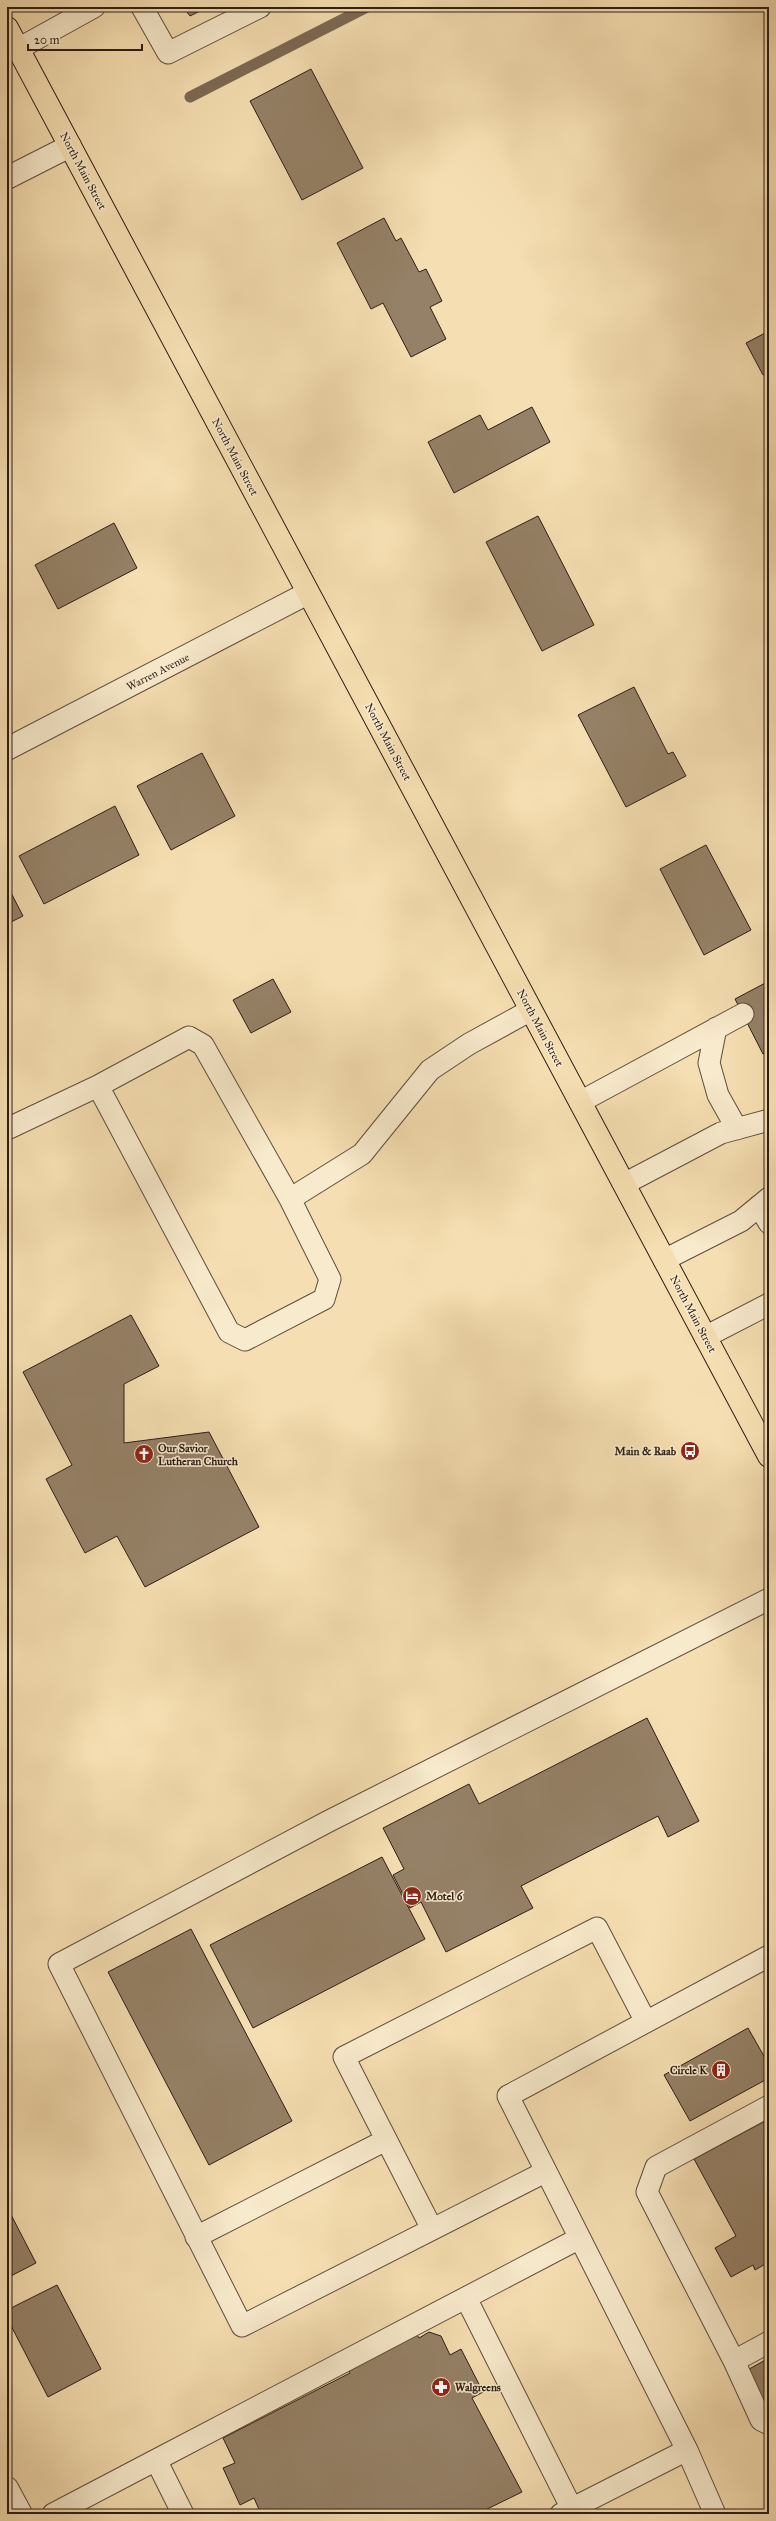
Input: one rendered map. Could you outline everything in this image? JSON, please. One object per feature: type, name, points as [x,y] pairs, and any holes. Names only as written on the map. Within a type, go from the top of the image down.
[{"type":"main road","name":"North Main Street","points":[[7,28],[769,1456]]},
{"type":"street","points":[[7,178],[70,146]]},
{"type":"street","name":"Warren Avenue","points":[[7,750],[308,593]]},
{"type":"street","points":[[7,2488],[21,2514]]},
{"type":"lane","points":[[18,49],[94,7]]},
{"type":"lane","points":[[142,7],[168,53],[260,7]]},
{"type":"lane","points":[[290,1199],[362,1154],[430,1070],[469,1044],[531,1010]]},
{"type":"lane","points":[[580,1102],[743,1014]]},
{"type":"lane","points":[[716,1028],[709,1063],[718,1095],[737,1129]]},
{"type":"lane","points":[[7,1129],[98,1086],[189,1037],[203,1045],[290,1199],[330,1279],[324,1299],[245,1340],[229,1332],[98,1086]]},
{"type":"lane","points":[[624,1184],[720,1133],[769,1120]]},
{"type":"lane","points":[[664,1260],[741,1220],[766,1209]]},
{"type":"lane","points":[[705,1337],[769,1304]]},
{"type":"lane","points":[[545,2172],[242,2326],[59,1964],[329,1821],[769,1599]]},
{"type":"lane","points":[[432,2229],[344,2057],[597,1928],[646,2022]]},
{"type":"lane","points":[[715,2514],[686,2450],[578,2239],[508,2096],[769,1956]]},
{"type":"lane","points":[[769,2106],[656,2167],[647,2192],[734,2361],[761,2420],[769,2424]]},
{"type":"lane","points":[[196,2237],[386,2140]]},
{"type":"lane","points":[[53,2514],[578,2239]]},
{"type":"lane","points":[[466,2298],[566,2511],[686,2450]]},
{"type":"lane","points":[[734,2361],[769,2342]]},
{"type":"lane","points":[[156,2460],[183,2514]]},
{"type":"building","points":[[183,7],[208,7],[190,16]]},
{"type":"building","points":[[311,69],[363,168],[302,200],[250,101]]},
{"type":"building","points":[[384,218],[396,241],[401,238],[419,272],[426,269],[442,301],[430,307],[446,339],[411,357],[383,303],[371,309],[337,243]]},
{"type":"building","points":[[769,331],[769,372],[763,375],[746,343]]},
{"type":"building","points":[[532,407],[550,442],[454,493],[428,442],[480,415],[488,430]]},
{"type":"building","points":[[538,516],[594,625],[542,651],[486,542]]},
{"type":"building","points":[[114,523],[137,568],[58,609],[35,565]]},
{"type":"building","points":[[634,687],[668,754],[673,752],[686,776],[626,807],[578,715]]},
{"type":"building","points":[[202,753],[235,816],[171,850],[137,786]]},
{"type":"building","points":[[115,806],[139,855],[44,904],[19,856]]},
{"type":"building","points":[[706,845],[751,930],[704,955],[660,869]]},
{"type":"building","points":[[7,885],[23,916],[7,924]]},
{"type":"building","points":[[273,979],[291,1012],[251,1033],[233,1000]]},
{"type":"building","points":[[769,981],[769,1051],[763,1054],[735,999]]},
{"type":"building","name":"Our Savior Lutheran Church","points":[[131,1315],[159,1366],[124,1384],[124,1443],[209,1432],[259,1527],[145,1587],[117,1536],[85,1553],[46,1479],[72,1465],[23,1372]]},
{"type":"building","points":[[647,1718],[699,1821],[668,1837],[658,1816],[521,1886],[533,1908],[446,1952],[421,1902],[410,1908],[393,1875],[404,1869],[383,1828],[469,1784],[479,1804]]},
{"type":"building","points":[[382,1857],[425,1939],[253,2028],[210,1945]]},
{"type":"building","points":[[191,1929],[292,2121],[209,2165],[108,1972]]},
{"type":"building","name":"Circle K","points":[[748,2028],[769,2065],[769,2078],[690,2121],[664,2075]]},
{"type":"building","points":[[769,2119],[769,2262],[755,2270],[753,2265],[731,2277],[715,2248],[736,2236],[694,2159]]},
{"type":"building","points":[[7,2207],[36,2263],[7,2278]]},
{"type":"building","points":[[57,2285],[101,2369],[48,2397],[7,2318],[7,2310]]},
{"type":"building","name":"Walgreens","points":[[414,2330],[419,2338],[429,2332],[441,2336],[450,2355],[461,2349],[483,2392],[472,2398],[522,2492],[477,2514],[261,2514],[254,2498],[240,2505],[223,2468],[235,2463],[223,2438],[350,2373],[346,2365]]},
{"type":"building","points":[[769,2358],[769,2419],[742,2373]]},
{"type":"waterway","points":[[190,97],[367,7]]},
{"type":"place","name":"Main & Raab","points":[[690,1451]]},
{"type":"place","name":"Our Savior Lutheran Church","points":[[144,1454]]},
{"type":"place","name":"Motel 6","points":[[412,1896]]},
{"type":"place","name":"Circle K","points":[[721,2070]]},
{"type":"place","name":"Walgreens","points":[[441,2387]]}]
